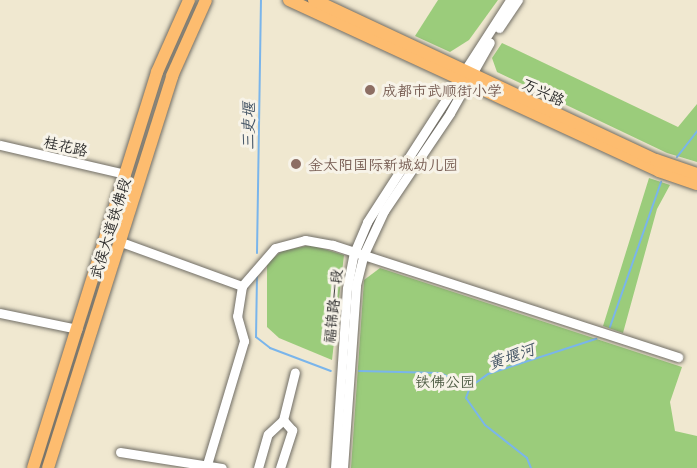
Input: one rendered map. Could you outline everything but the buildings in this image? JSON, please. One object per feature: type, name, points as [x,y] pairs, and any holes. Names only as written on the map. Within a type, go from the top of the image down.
[{"type":"main road","name":"武侯大道铁佛段","points":[[33,468],[157,72],[189,0]]},
{"type":"main road","name":"武侯大道铁佛段","points":[[48,468],[121,242],[171,76],[206,0]]},
{"type":"main road","points":[[290,0],[466,77],[697,184]]},
{"type":"main road","name":"万兴路","points":[[314,0],[466,77],[656,160],[697,174]]},
{"type":"street","points":[[466,77],[510,0]]},
{"type":"street","points":[[466,77],[518,0]]},
{"type":"street","name":"福锦路一段","points":[[335,468],[347,288],[367,222],[466,77]]},
{"type":"street","name":"桂花路","points":[[0,145],[126,174]]},
{"type":"street","points":[[207,466],[244,341],[237,316],[242,286],[275,248],[305,240],[358,254],[678,357]]},
{"type":"street","points":[[121,242],[242,286]]},
{"type":"street","name":"福锦路一段","points":[[343,468],[358,254]]},
{"type":"street","points":[[0,313],[77,329]]},
{"type":"street","points":[[258,468],[268,434],[283,420],[295,372]]},
{"type":"street","points":[[280,468],[292,430],[283,420]]},
{"type":"street","points":[[120,452],[222,468]]},
{"type":"green space","points":[[438,0],[498,0],[469,40],[450,52],[415,36]]},
{"type":"green space","points":[[502,43],[678,127],[697,104],[697,162],[667,153],[497,72],[492,58]]},
{"type":"green space","points":[[649,178],[670,185],[657,209],[623,333],[603,326]]},
{"type":"green space","points":[[311,245],[344,255],[332,360],[279,338],[267,327],[267,263],[282,251]]},
{"type":"green space","name":"铁佛公园","points":[[380,268],[682,367],[670,402],[675,431],[697,436],[697,468],[351,468],[364,280]]},
{"type":"waterway","name":"三吏堰","points":[[257,253],[261,0]]},
{"type":"waterway","name":"黄堰河","points":[[677,157],[697,131]]},
{"type":"waterway","name":"黄堰河","points":[[610,327],[661,182]]},
{"type":"waterway","name":"三吏堰","points":[[257,275],[256,337],[270,348],[331,371]]},
{"type":"waterway","name":"黄堰河","points":[[531,468],[527,458],[485,425],[466,398],[470,387],[488,374],[596,339]]},
{"type":"waterway","name":"三吏堰","points":[[359,371],[440,373],[470,387]]},
{"type":"place","name":"成都市武顺街小学","points":[[370,90]]},
{"type":"place","name":"金太阳国际新城幼儿园","points":[[296,164]]}]
